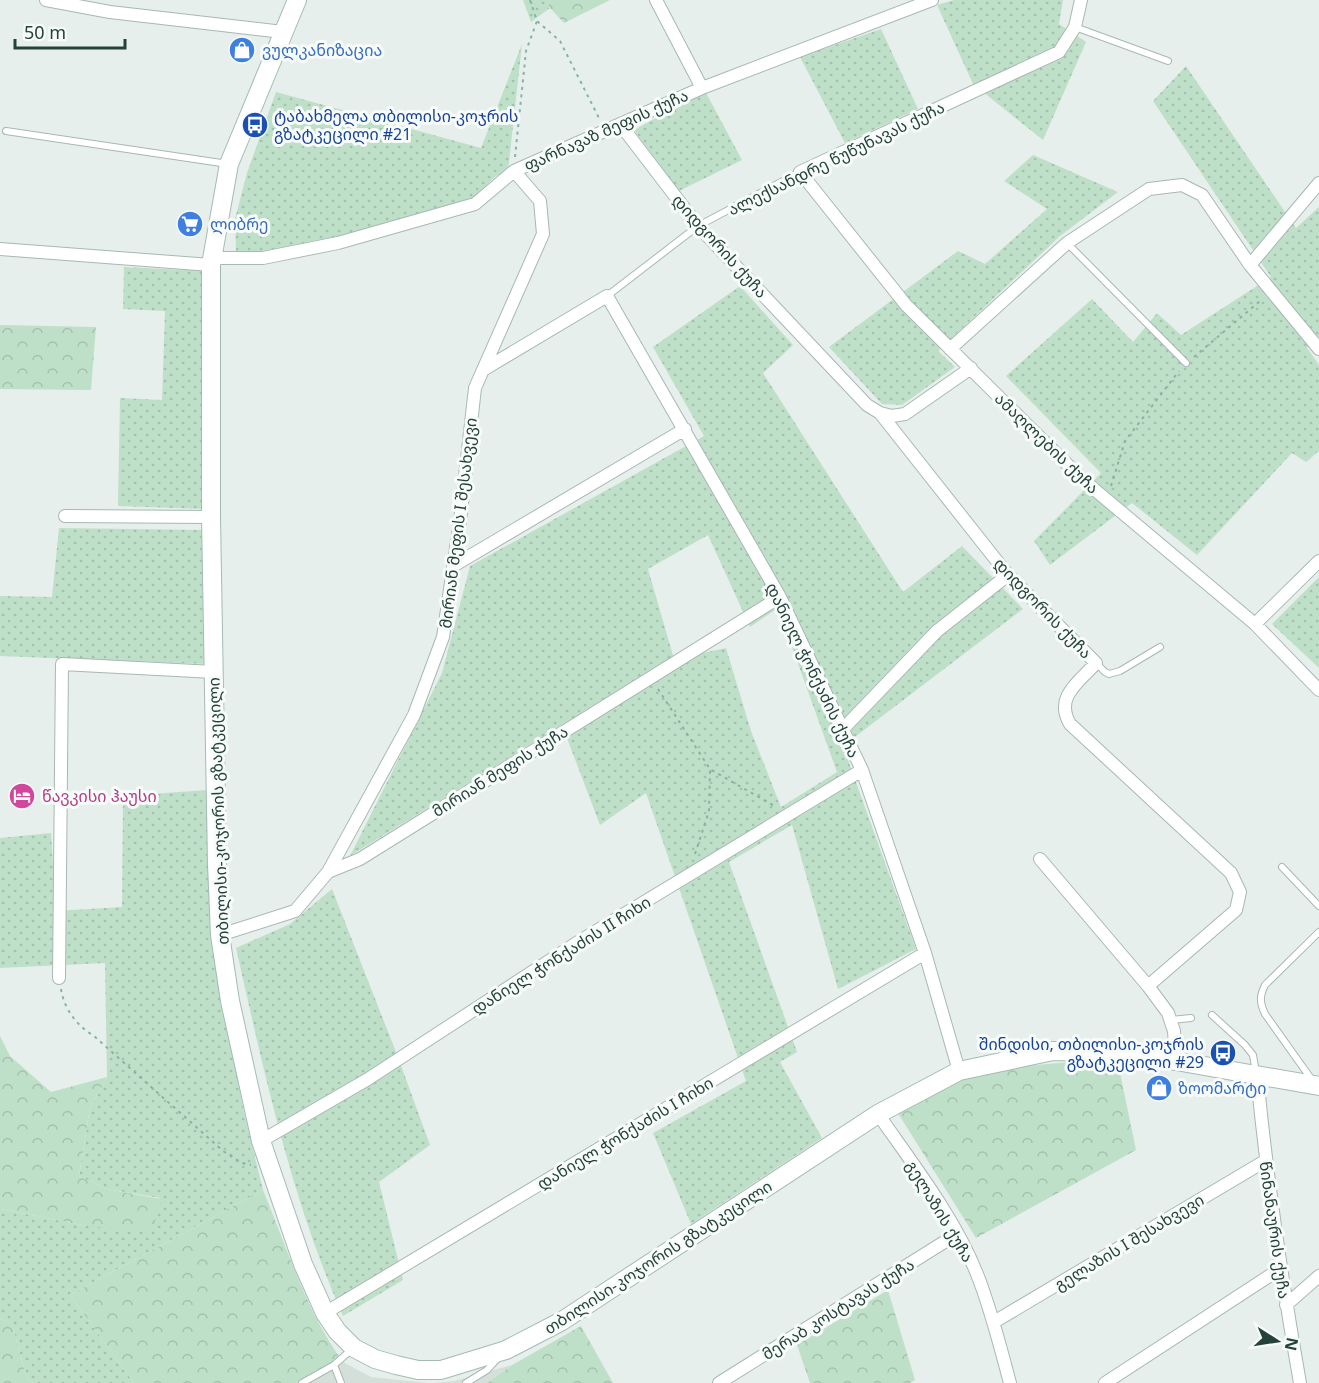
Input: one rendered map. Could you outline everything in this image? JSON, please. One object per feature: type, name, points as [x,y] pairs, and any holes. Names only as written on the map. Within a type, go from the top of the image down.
[{"type":"main road","name":"თბილისი-კოჯორის გზატკეცილი","points":[[297,0],[228,164],[211,261],[211,517],[217,864],[220,935],[230,1000],[261,1141],[303,1264],[325,1312],[337,1331],[354,1348],[375,1359],[418,1370],[441,1370],[506,1350],[562,1322],[878,1114],[959,1071],[1053,1051],[1096,1052],[1176,1061],[1318,1086]]},
{"type":"street","points":[[46,0],[110,12],[283,32]]},
{"type":"street","points":[[656,0],[702,88]]},
{"type":"street","name":"ფარნავაზ მეფის ქუჩა","points":[[0,249],[211,261],[263,258],[338,243],[475,204],[514,171],[702,88],[932,0]]},
{"type":"street","name":"ალექსანდრე წუწუნავას ქუჩა","points":[[800,172],[1059,52],[1075,27],[1081,0]]},
{"type":"street","name":"დიდგორის ქუჩა","points":[[620,124],[698,226],[867,405],[880,413],[1008,575],[1096,663],[1069,693],[1064,704],[1064,714],[1070,724],[1231,873],[1240,892],[1236,910],[1148,986]]},
{"type":"street","name":"მირიან მეფის I შესახვევი","points":[[328,872],[414,715],[443,637],[476,388],[543,234],[540,201],[514,171]]},
{"type":"street","name":"ამაღლების ქუჩა","points":[[800,172],[906,305],[1082,479],[1255,624],[1319,690]]},
{"type":"street","points":[[1250,265],[1319,183]]},
{"type":"street","points":[[951,349],[1067,243],[1149,189],[1182,184],[1202,195],[1250,265],[1319,349]]},
{"type":"street","name":"ალექსანდრე წუწუნავას ქუჩა","points":[[483,370],[607,296]]},
{"type":"street","name":"დანიელ ჭონქაძის ქუჩა","points":[[607,296],[780,597],[862,770],[925,953],[959,1071]]},
{"type":"street","points":[[880,413],[892,416],[905,414],[970,368]]},
{"type":"street","points":[[453,566],[685,429]]},
{"type":"street","points":[[65,516],[211,517]]},
{"type":"street","points":[[1255,624],[1319,561]]},
{"type":"street","points":[[842,730],[937,631],[1008,575]]},
{"type":"street","name":"მირიან მეფის ქუჩა","points":[[220,935],[295,911],[328,872],[360,859],[780,597]]},
{"type":"street","points":[[59,978],[62,664],[214,672]]},
{"type":"street","name":"დანიელ ჭონქაძის II ჩიხი","points":[[261,1141],[368,1079],[574,944],[862,770]]},
{"type":"street","points":[[1041,859],[1168,1013],[1174,1031],[1176,1061]]},
{"type":"street","name":"დანიელ ჭონქაძის I ჩიხი","points":[[325,1312],[653,1118],[925,953]]},
{"type":"street","name":"წინანაურის ქუჩა","points":[[1257,1076],[1265,1161],[1280,1269],[1300,1383]]},
{"type":"street","name":"გელაზის ქუჩა","points":[[878,1114],[957,1234],[976,1272],[994,1322],[1010,1383]]},
{"type":"street","name":"გელაზის I შესახვევი","points":[[994,1322],[1265,1161]]},
{"type":"street","name":"მერაბ კოსტავას ქუჩა","points":[[719,1383],[957,1234]]},
{"type":"street","points":[[1105,1383],[1280,1269]]},
{"type":"street","points":[[1286,1305],[1319,1276]]},
{"type":"lane","points":[[1075,27],[1168,61]]},
{"type":"lane","points":[[6,131],[228,164]]},
{"type":"lane","name":"ალექსანდრე წუწუნავას ქუჩა","points":[[607,296],[698,226],[800,172]]},
{"type":"lane","points":[[1067,243],[1186,363]]},
{"type":"lane","points":[[1096,663],[1105,672],[1115,673],[1160,647]]},
{"type":"lane","points":[[1282,867],[1319,906]]},
{"type":"lane","points":[[1318,1086],[1265,1014],[1260,1003],[1260,994],[1265,985],[1319,932]]},
{"type":"lane","points":[[1212,1015],[1253,1055],[1257,1076]]},
{"type":"lane","points":[[1170,1020],[1191,1018]]},
{"type":"lane","points":[[302,1383],[334,1365],[354,1348]]},
{"type":"lane","points":[[466,1383],[487,1370],[506,1350]]},
{"type":"lane","points":[[334,1365],[341,1383]]},
{"type":"path","points":[[530,0],[537,21],[560,41],[605,131]]},
{"type":"path","points":[[514,171],[526,51],[537,21]]},
{"type":"path","points":[[1107,499],[1125,441],[1186,363],[1272,291]]},
{"type":"path","points":[[650,678],[710,769],[789,814]]},
{"type":"path","points":[[689,875],[709,811],[710,769]]},
{"type":"path","points":[[59,978],[63,1001],[82,1028],[94,1036],[223,1151],[243,1163],[272,1169]]},
{"type":"shaded area","points":[[343,1362],[371,1377],[428,1383],[312,1383],[310,1380]]},
{"type":"shaded area","points":[[512,1365],[487,1383],[435,1383],[454,1381]]},
{"type":"green space","points":[[523,0],[547,0],[550,8],[531,22]]},
{"type":"green space","points":[[547,0],[610,0],[564,23],[550,8]]},
{"type":"green space","points":[[954,0],[1063,0],[1059,24],[1086,42],[1043,140],[973,84],[937,5]]},
{"type":"green space","points":[[881,29],[918,109],[845,143],[800,57]]},
{"type":"green space","points":[[522,44],[508,171],[496,176],[471,200],[264,256],[236,253],[235,219],[247,173],[276,92],[481,148]]},
{"type":"green space","points":[[1186,66],[1296,228],[1319,207],[1319,336],[1307,348],[1319,365],[1319,451],[1306,462],[1292,453],[1197,555],[1132,503],[1050,565],[1034,541],[1101,473],[1006,376],[1092,299],[1133,342],[1157,313],[1181,335],[1271,277],[1153,101]]},
{"type":"green space","points":[[705,91],[742,160],[679,191],[634,130]]},
{"type":"green space","points":[[1033,155],[1118,192],[1060,236],[938,351],[955,367],[902,405],[882,404],[829,347],[958,251],[985,264],[1047,209],[1004,181]]},
{"type":"green space","points":[[124,267],[205,271],[203,509],[118,506],[120,398],[162,400],[165,311],[123,309]]},
{"type":"green space","points":[[740,286],[793,345],[763,373],[903,592],[962,546],[1023,609],[843,746],[916,949],[838,989],[792,825],[729,862],[797,1052],[780,1062],[822,1138],[691,1224],[653,1133],[746,1081],[646,793],[600,825],[562,725],[350,856],[442,673],[470,566],[704,436],[653,347]],"holes":[[[708,535],[750,627],[778,608],[837,772],[781,807],[751,731],[726,648],[674,659],[648,569]]]},
{"type":"green space","points":[[0,325],[96,327],[91,390],[0,389]]},
{"type":"green space","points":[[59,528],[203,530],[207,664],[0,656],[0,596],[52,597]]},
{"type":"green space","points":[[1319,577],[1319,668],[1272,624]]},
{"type":"green space","points":[[207,790],[220,989],[244,1112],[263,1190],[70,1295],[134,1383],[33,1383],[26,1377],[12,1323],[0,1319],[0,1209],[87,1226],[160,1198],[107,1189],[79,1176],[90,1108],[107,1077],[105,963],[0,968],[0,838],[51,833],[56,911],[122,907],[123,796]]},
{"type":"green space","points":[[332,889],[430,1145],[379,1182],[403,1280],[343,1316],[308,1227],[280,1135],[236,948],[290,924]]},
{"type":"green space","points":[[0,1036],[10,1056],[51,1092],[107,1077],[90,1108],[79,1176],[107,1189],[161,1199],[152,1233],[87,1226],[0,1209]]},
{"type":"green space","points":[[1082,1061],[1118,1063],[1136,1150],[976,1238],[896,1110],[948,1081],[1013,1067]]},
{"type":"green space","points":[[263,1190],[318,1322],[343,1362],[311,1380],[312,1383],[134,1383],[70,1295]]},
{"type":"green space","points":[[888,1290],[915,1380],[910,1383],[810,1383],[797,1345]]},
{"type":"green space","points":[[0,1319],[12,1323],[26,1377],[33,1383],[0,1383]]},
{"type":"green space","points":[[581,1326],[613,1383],[487,1383],[512,1365]]},
{"type":"place","name":"ვულკანიზაცია","points":[[242,50]]},
{"type":"place","name":"ტაბახმელა თბილისი-კოჯრის გზატკეცილი #21","points":[[255,125]]},
{"type":"place","name":"ლიბრე","points":[[190,224]]},
{"type":"place","name":"წავკისი ჰაუსი","points":[[22,796]]},
{"type":"place","name":"შინდისი, თბილისი-კოჯრის გზატკეცილი #29","points":[[1223,1053]]},
{"type":"place","name":"ზოომარტი","points":[[1159,1088]]}]
